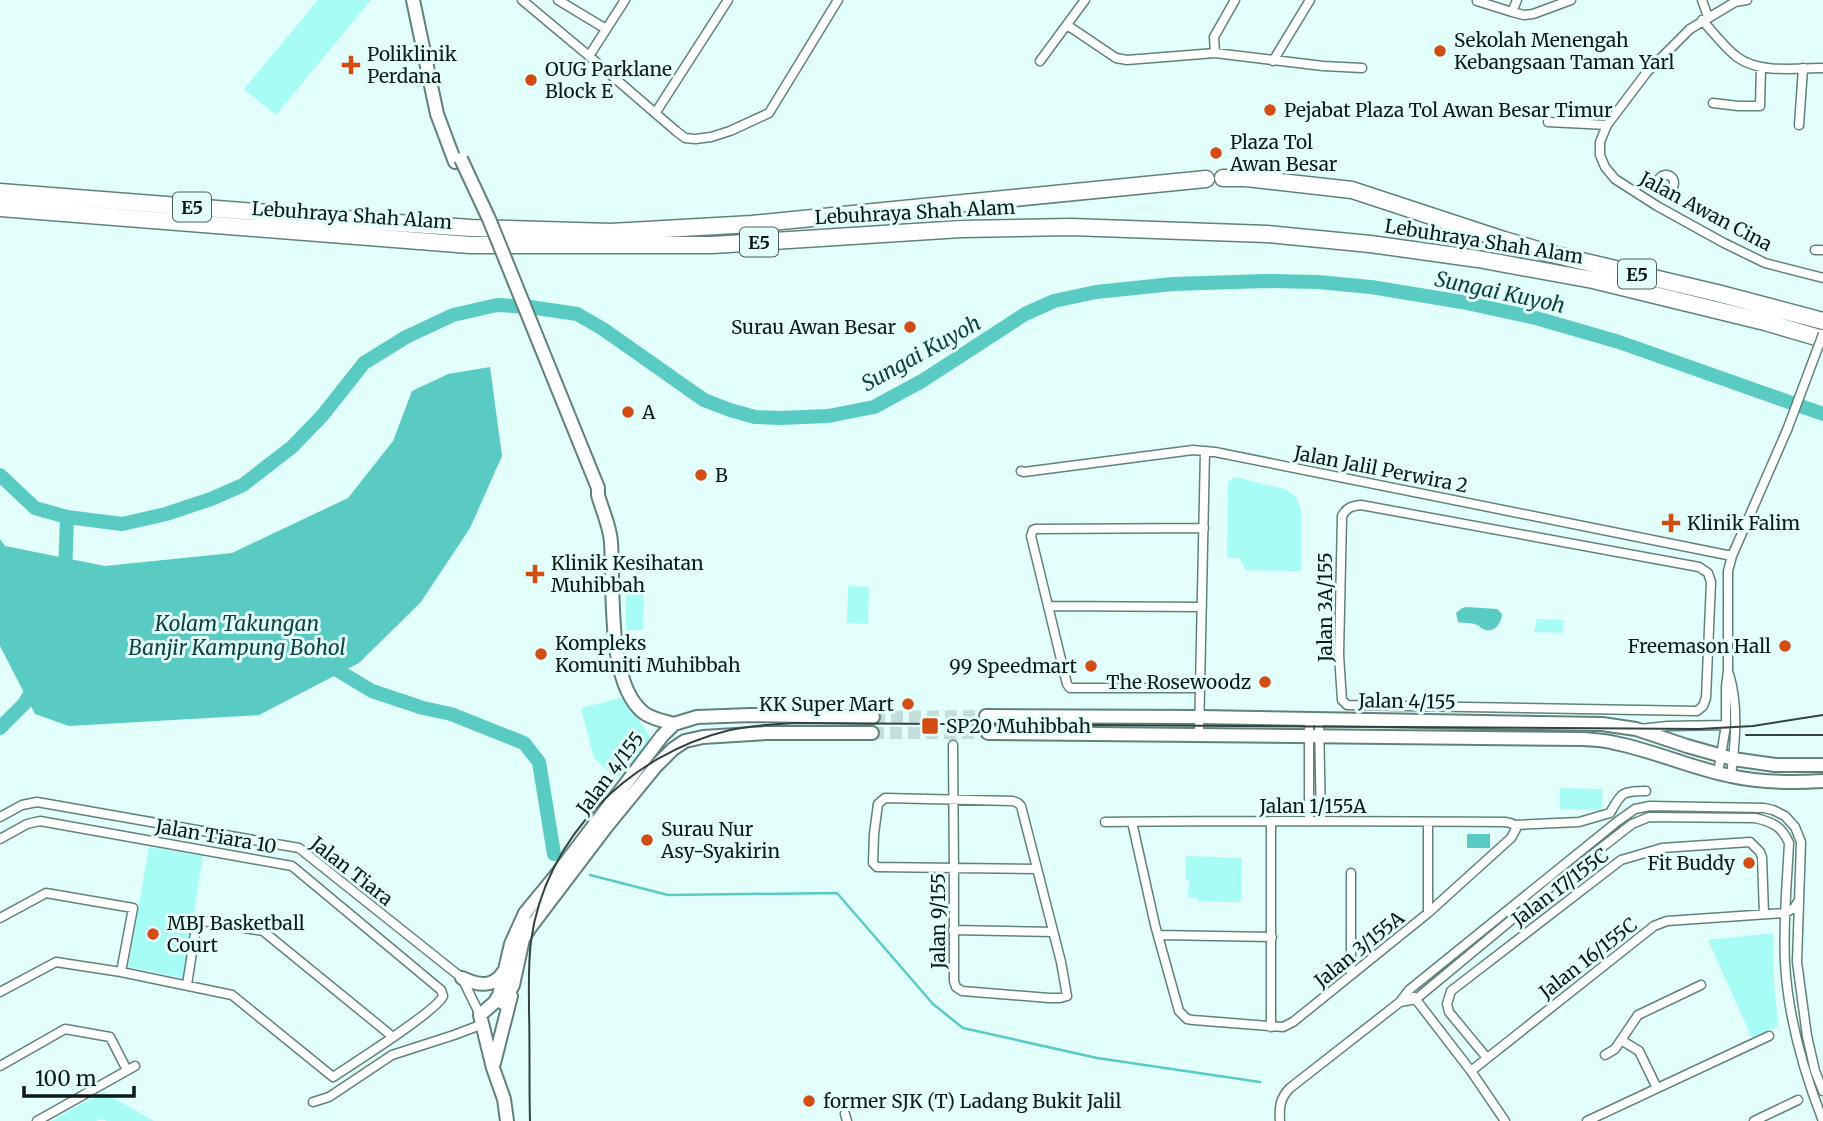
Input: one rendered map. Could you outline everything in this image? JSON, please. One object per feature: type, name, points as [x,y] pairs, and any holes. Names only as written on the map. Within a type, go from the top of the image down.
[{"type":"highway","name":"Lebuhraya Shah Alam","points":[[0,192],[471,228],[611,232],[752,225],[1246,177],[1352,190],[1516,244],[1823,321]]},
{"type":"highway","name":"Lebuhraya Shah Alam","points":[[0,208],[470,245],[712,245],[961,229],[1071,226],[1267,234],[1370,244],[1568,275],[1823,337]]},
{"type":"street","points":[[413,0],[425,43]]},
{"type":"street","points":[[420,0],[437,114],[596,491],[611,538],[618,663],[623,683],[632,698],[642,712],[652,718],[674,724],[697,717],[751,715],[873,717]]},
{"type":"street","points":[[522,0],[685,138],[695,139],[730,131],[769,113],[838,0]]},
{"type":"street","points":[[558,0],[606,29]]},
{"type":"street","points":[[589,55],[625,0]]},
{"type":"street","points":[[656,112],[727,0]]},
{"type":"street","points":[[1040,61],[1085,0]]},
{"type":"street","points":[[1215,53],[1214,37],[1235,0]]},
{"type":"street","points":[[1273,61],[1310,0]]},
{"type":"street","points":[[1512,12],[1517,0]]},
{"type":"street","points":[[1478,1],[1524,15],[1571,0]]},
{"type":"street","points":[[1702,0],[1705,19],[1736,57],[1753,66],[1823,68]]},
{"type":"street","name":"Jalan Awan Cina","points":[[1747,0],[1735,2],[1690,29],[1647,72],[1607,125],[1600,142],[1600,155],[1605,167],[1615,179],[1724,243],[1765,262],[1823,278]]},
{"type":"street","points":[[1067,25],[1116,58],[1127,60],[1215,53],[1362,68]]},
{"type":"street","points":[[1713,103],[1760,106],[1761,67]]},
{"type":"street","points":[[1799,125],[1803,68]]},
{"type":"street","points":[[1548,121],[1607,125]]},
{"type":"street","points":[[1657,206],[1664,191]]},
{"type":"street","points":[[1724,775],[1728,758],[1728,571],[1823,337]]},
{"type":"street","name":"Jalan Jalil Perwira 2","points":[[1021,471],[1193,450],[1205,451],[1732,556]]},
{"type":"street","points":[[1199,735],[1205,451]]},
{"type":"street","name":"Jalan 3A/155","points":[[1361,505],[1699,567],[1708,573],[1711,582],[1709,634],[1706,698],[1697,711],[1348,705],[1342,699],[1339,655],[1342,516],[1345,510],[1361,505]]},
{"type":"street","points":[[1200,688],[1070,688],[1031,536],[1035,529],[1204,528]]},
{"type":"street","points":[[1048,606],[1202,607]]},
{"type":"street","points":[[1709,634],[1728,635]]},
{"type":"street","points":[[1709,645],[1728,645]]},
{"type":"street","points":[[1724,775],[1734,689],[1728,671]]},
{"type":"street","name":"Jalan 4/155","points":[[986,716],[1602,724],[1636,729],[1728,758],[1775,765],[1823,765]]},
{"type":"street","points":[[1309,821],[1314,720]]},
{"type":"street","name":"Jalan 4/155","points":[[482,1020],[499,995],[511,944],[525,914],[674,724]]},
{"type":"street","points":[[1636,729],[1726,725]]},
{"type":"street","name":"Jalan 4/155","points":[[482,1020],[502,1004],[513,985],[523,939],[529,929],[607,826],[673,748],[685,741],[703,737],[767,733],[872,733]]},
{"type":"street","name":"Jalan 4/155","points":[[988,733],[1599,741],[1639,748],[1724,775],[1766,782],[1823,781]]},
{"type":"street","points":[[1314,736],[1321,821]]},
{"type":"street","name":"Jalan 9/155","points":[[953,746],[953,799],[953,930],[956,987],[962,992],[1066,997],[1068,994],[1023,811],[1018,803],[1013,801],[953,799]]},
{"type":"street","name":"Jalan 1/155A","points":[[1105,822],[1505,822],[1516,827],[1579,822],[1610,813],[1620,796],[1626,792],[1646,791]]},
{"type":"street","points":[[953,799],[885,798],[880,801],[874,834],[874,866],[1037,869]]},
{"type":"street","name":"Jalan Tiara","points":[[0,817],[22,805],[37,802],[299,848],[462,978],[482,1020]]},
{"type":"street","points":[[1280,1121],[1279,1106],[1290,1088],[1400,1002],[1409,990],[1618,821],[1635,809],[1671,805],[1764,808],[1779,812],[1796,827],[1801,842],[1799,974],[1807,1037],[1820,1080],[1812,1093]]},
{"type":"street","points":[[1400,1002],[1416,999],[1632,824],[1643,819],[1755,818],[1770,822],[1782,830],[1789,843],[1785,963],[1797,1043],[1823,1121]]},
{"type":"street","name":"Jalan Tiara 10","points":[[0,839],[27,824],[40,821],[292,866],[441,990],[441,1001],[393,1037]]},
{"type":"street","points":[[1271,821],[1271,1027]]},
{"type":"street","points":[[1132,822],[1158,936],[1272,937]]},
{"type":"street","points":[[1428,913],[1429,822]]},
{"type":"street","points":[[163,842],[166,824]]},
{"type":"street","name":"Jalan 3/155A","points":[[1158,936],[1179,1011],[1186,1018],[1283,1027],[1293,1022],[1428,913],[1511,838],[1516,827]]},
{"type":"street","points":[[194,848],[197,830]]},
{"type":"street","name":"Jalan 17/155C","points":[[1487,1058],[1449,1012],[1447,1004],[1451,991],[1621,860],[1662,848],[1750,842],[1762,857],[1764,914]]},
{"type":"street","points":[[1351,873],[1351,975]]},
{"type":"street","points":[[0,918],[46,893],[133,908],[121,972]]},
{"type":"street","points":[[1785,913],[1794,908],[1799,900]]},
{"type":"street","points":[[1785,913],[1798,935]]},
{"type":"street","name":"Jalan 16/155C","points":[[1471,1071],[1654,926],[1667,921],[1785,913]]},
{"type":"street","points":[[0,992],[56,962],[121,972],[232,995],[333,1077],[393,1037],[263,931],[197,920],[187,985]]},
{"type":"street","points":[[953,930],[1053,932]]},
{"type":"street","points":[[462,978],[477,985],[489,983],[499,979],[506,967]]},
{"type":"street","points":[[493,1068],[513,985]]},
{"type":"street","points":[[1605,1055],[1615,1049],[1638,1015],[1701,985]]},
{"type":"street","points":[[1409,990],[1471,1071],[1505,1121]]},
{"type":"street","points":[[313,1102],[329,1097],[392,1055],[454,1035],[482,1020],[508,1121]]},
{"type":"street","points":[[0,1066],[65,1029],[110,1037],[131,1068],[37,1121]]},
{"type":"street","points":[[1587,1121],[1769,1036]]},
{"type":"street","points":[[1621,1040],[1639,1051],[1657,1088]]},
{"type":"street","points":[[1805,1072],[1820,1080]]},
{"type":"street","points":[[1754,1121],[1798,1100]]},
{"type":"shaded area","points":[[318,0],[371,0],[276,115],[244,89]]},
{"type":"shaded area","points":[[1235,477],[1285,489],[1296,497],[1301,509],[1301,571],[1246,570],[1239,558],[1227,558],[1228,482]]},
{"type":"shaded area","points":[[848,586],[869,587],[868,624],[847,623]]},
{"type":"shaded area","points":[[626,589],[644,589],[643,630],[626,630]]},
{"type":"shaded area","points":[[1537,619],[1564,620],[1562,633],[1534,632]]},
{"type":"shaded area","points":[[624,697],[650,737],[650,743],[625,774],[615,777],[594,758],[581,708]]},
{"type":"shaded area","points":[[1560,788],[1602,789],[1602,810],[1560,809]]},
{"type":"shaded area","points":[[149,847],[203,856],[183,978],[128,967]]},
{"type":"shaded area","points":[[1186,856],[1242,858],[1241,902],[1198,901],[1198,897],[1188,897]]},
{"type":"shaded area","points":[[1773,933],[1778,1026],[1752,1038],[1708,940]]},
{"type":"shaded area","points":[[103,1092],[154,1121],[107,1121],[101,1118],[96,1121],[51,1121]]},
{"type":"water","name":"Kolam Takungan Banjir Kampung Bohol","points":[[490,367],[502,456],[470,528],[421,602],[359,663],[259,715],[69,726],[35,714],[0,646],[0,539],[5,546],[105,566],[232,553],[348,498],[393,441],[412,391],[448,374]]},
{"type":"water","points":[[1466,607],[1497,609],[1502,614],[1500,622],[1493,630],[1485,630],[1475,624],[1458,622],[1456,613]]},
{"type":"water","points":[[1467,834],[1490,834],[1490,848],[1467,848]]},
{"type":"waterway","name":"Sungai Kuyoh","points":[[0,475],[35,508],[67,517],[122,524],[166,514],[211,499],[243,485],[292,447],[322,416],[364,363],[406,337],[453,315],[497,305],[577,314],[603,329],[704,400],[755,417],[828,416],[874,407],[922,381],[1025,314],[1054,301],[1096,292],[1173,284],[1265,281],[1371,287],[1536,318],[1619,342],[1823,414]]},
{"type":"waterway","points":[[65,575],[67,517]]},
{"type":"waterway","points":[[327,664],[372,691],[451,714],[524,743],[539,762],[554,854]]},
{"type":"waterway","points":[[0,728],[24,704],[37,683]]},
{"type":"waterway","points":[[590,875],[668,895],[837,893],[933,1004],[963,1028],[1097,1058],[1260,1082]]},
{"type":"tunnel","points":[[873,717],[986,716]]},
{"type":"tunnel","points":[[872,733],[988,733]]},
{"type":"tunnel","points":[[953,733],[953,745]]},
{"type":"tram line","points":[[530,1121],[530,950],[539,903],[554,868],[574,835],[598,806],[627,780],[659,758],[693,742],[730,730],[798,723],[1699,729],[1753,726],[1823,715]]},
{"type":"tram line","points":[[1746,735],[1823,735]]},
{"type":"place","name":"Sekolah Menengah Kebangsaan Taman Yarl","points":[[1440,51]]},
{"type":"place","name":"Poliklinik Perdana","points":[[351,65]]},
{"type":"place","name":"OUG Parklane Block E","points":[[531,80]]},
{"type":"place","name":"Pejabat Plaza Tol Awan Besar Timur","points":[[1270,110]]},
{"type":"place","name":"Plaza Tol Awan Besar","points":[[1216,153]]},
{"type":"place","name":"Surau Awan Besar","points":[[910,327]]},
{"type":"place","name":"A","points":[[628,412]]},
{"type":"place","name":"B","points":[[701,475]]},
{"type":"place","name":"Klinik Falim","points":[[1671,523]]},
{"type":"place","name":"Klinik Kesihatan Muhibbah","points":[[535,574]]},
{"type":"place","name":"Freemason Hall","points":[[1785,646]]},
{"type":"place","name":"Kompleks Komuniti Muhibbah","points":[[541,654]]},
{"type":"place","name":"99 Speedmart","points":[[1091,666]]},
{"type":"place","name":"The Rosewoodz","points":[[1265,682]]},
{"type":"place","name":"KK Super Mart","points":[[908,704]]},
{"type":"place","name":"SP20 Muhibbah","points":[[930,726]]},
{"type":"place","name":"Surau Nur Asy-Syakirin","points":[[647,840]]},
{"type":"place","name":"Fit Buddy","points":[[1749,863]]},
{"type":"place","name":"MBJ Basketball Court","points":[[153,934]]},
{"type":"place","name":"former SJK (T) Ladang Bukit Jalil","points":[[809,1101]]}]
